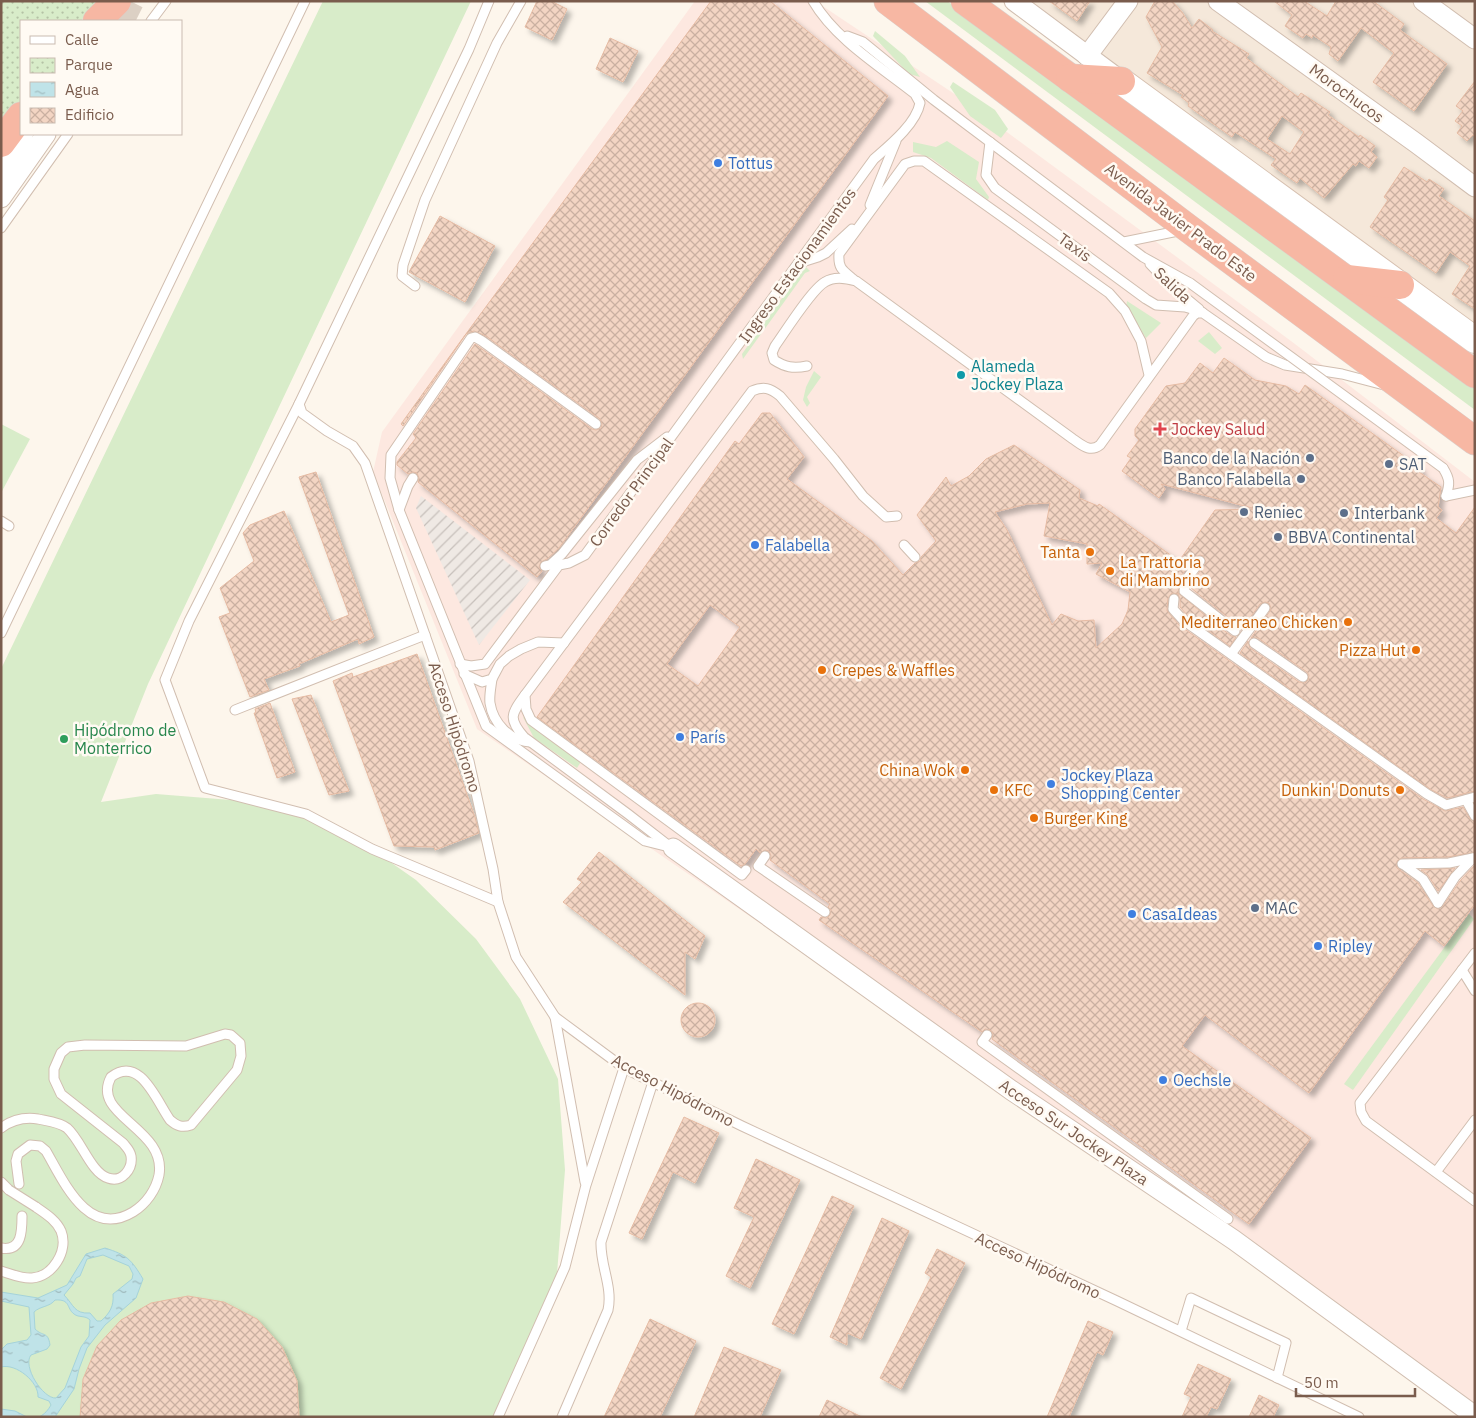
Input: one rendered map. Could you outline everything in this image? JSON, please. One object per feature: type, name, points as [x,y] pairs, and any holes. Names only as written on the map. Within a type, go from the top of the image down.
[{"type":"highway","points":[[98,20],[117,1]]},
{"type":"highway","name":"Avenida Javier Prado Este","points":[[888,1],[1189,229],[1475,441]]},
{"type":"highway","points":[[965,1],[1475,374]]},
{"type":"highway","points":[[1070,78],[1122,81]]},
{"type":"highway","points":[[1,143],[20,117]]},
{"type":"highway","points":[[1347,279],[1400,285]]},
{"type":"main road","points":[[1122,81],[1475,340]]},
{"type":"main road","points":[[1,170],[15,149],[20,133]]},
{"type":"street","points":[[1087,56],[1128,1]]},
{"type":"street","name":"Morochucos","points":[[1218,1],[1475,187]]},
{"type":"street","points":[[1428,3],[1475,39]]},
{"type":"street","points":[[1024,4],[1087,56],[1122,81]]},
{"type":"street","points":[[1,198],[45,135]]},
{"type":"street","name":"Acceso Sur Jockey Plaza","points":[[672,848],[1011,1090],[1227,1221],[1475,1416]]},
{"type":"lane","points":[[152,20],[166,1]]},
{"type":"lane","points":[[1,633],[306,1]]},
{"type":"lane","points":[[489,1],[469,49],[299,404],[189,621],[165,680],[205,788],[306,814],[372,849],[498,902]]},
{"type":"lane","points":[[415,286],[402,276],[403,265],[424,200],[498,43],[521,1]]},
{"type":"lane","points":[[813,1],[823,16],[840,34],[863,42],[934,100],[1143,256],[1190,284],[1443,468],[1450,483],[1446,496],[1475,490]]},
{"type":"lane","name":"Ingreso Estacionamientos","points":[[675,431],[874,159],[897,138],[918,111],[920,103],[915,94],[840,34]]},
{"type":"lane","points":[[1,228],[67,135]]},
{"type":"lane","points":[[799,263],[826,253],[866,217],[897,138]]},
{"type":"lane","name":"Taxis","points":[[990,142],[986,175],[995,188],[1146,300],[1156,305],[1185,307],[1204,312]]},
{"type":"lane","points":[[1150,375],[1141,341],[1125,311],[1109,293],[924,161],[914,161],[905,164],[839,254],[838,263],[842,270],[856,281],[1086,448],[1093,449],[1100,445],[1193,316],[1204,312]]},
{"type":"lane","points":[[1124,242],[1189,229]]},
{"type":"lane","name":"Salida","points":[[1143,256],[1170,285],[1266,357],[1285,365],[1342,374],[1407,392]]},
{"type":"lane","points":[[807,366],[797,368],[783,366],[774,360],[772,353],[775,346],[816,289],[826,281],[834,279],[846,278],[856,281]]},
{"type":"lane","points":[[596,424],[482,341],[476,337],[471,338],[392,455],[390,478],[399,510],[486,726],[645,841],[672,848]]},
{"type":"lane","points":[[672,848],[530,742],[515,727],[512,718],[514,709],[752,391],[760,388],[771,388],[834,459],[863,496],[886,517],[897,516]]},
{"type":"lane","name":"Acceso Hipódromo","points":[[299,404],[302,413],[327,431],[353,446],[365,463],[469,761],[493,869],[498,902],[516,957],[555,1017],[624,1068],[742,1126],[1359,1417]]},
{"type":"lane","points":[[546,566],[550,565],[562,554],[637,460],[675,431]]},
{"type":"lane","name":"Corredor Principal","points":[[459,661],[471,666],[485,664],[559,565],[569,563],[585,555],[675,431]]},
{"type":"lane","points":[[399,510],[413,478]]},
{"type":"lane","points":[[904,545],[915,557]]},
{"type":"lane","points":[[1200,561],[1186,580],[1184,591],[1215,618],[1235,631]]},
{"type":"lane","points":[[1174,599],[1173,609],[1183,620],[1428,794],[1446,805],[1470,798],[1475,816]]},
{"type":"lane","points":[[1231,654],[1265,608]]},
{"type":"lane","points":[[235,710],[425,635]]},
{"type":"lane","points":[[530,742],[520,742],[498,725],[490,704],[492,679],[500,664],[521,648],[538,642],[564,643]]},
{"type":"lane","points":[[1254,642],[1303,677]]},
{"type":"lane","points":[[464,674],[482,682],[492,679]]},
{"type":"lane","points":[[525,695],[526,708],[531,720],[742,875],[746,870]]},
{"type":"lane","points":[[764,856],[758,866],[825,912]]},
{"type":"lane","points":[[1474,857],[1455,877],[1438,903],[1423,878],[1403,865],[1449,863],[1474,857]]},
{"type":"lane","points":[[1475,953],[1360,1103],[1361,1112],[1366,1121],[1475,1201]]},
{"type":"lane","points":[[1462,970],[1475,991]]},
{"type":"lane","points":[[555,1017],[586,1185]]},
{"type":"lane","points":[[1,1128],[18,1120],[32,1118],[59,1124],[66,1128],[76,1139],[98,1172],[108,1178],[119,1178],[128,1172],[130,1151],[123,1143],[61,1094],[54,1078],[54,1069],[61,1053],[68,1048],[85,1045],[186,1046],[226,1034],[231,1035],[240,1043],[241,1056],[237,1070],[191,1125],[186,1127],[181,1127],[170,1120],[140,1075],[129,1070],[122,1070],[111,1076],[106,1090],[107,1097],[115,1109],[150,1142],[156,1152],[160,1172],[153,1192],[141,1207],[132,1213],[114,1218],[103,1218],[90,1214],[78,1203],[46,1151],[40,1146],[30,1145],[18,1154],[16,1162],[19,1184]]},
{"type":"lane","points":[[987,1035],[982,1042],[1227,1221]]},
{"type":"lane","points":[[498,1417],[566,1267],[586,1185],[624,1068]]},
{"type":"lane","points":[[562,1417],[608,1310],[610,1300],[600,1256],[600,1242],[653,1082]]},
{"type":"lane","points":[[1436,1172],[1475,1120]]},
{"type":"lane","points":[[1,1182],[9,1190],[50,1217],[62,1233],[62,1247],[57,1263],[49,1271],[33,1278],[25,1278],[1,1271]]},
{"type":"lane","points":[[1,1248],[8,1248],[17,1244],[21,1234],[22,1216]]},
{"type":"lane","points":[[1181,1332],[1191,1298],[1286,1343],[1278,1378]]},
{"type":"shaded area","points":[[695,1],[815,1],[962,99],[1295,344],[1475,482],[1475,1417],[1458,1417],[1245,1256],[477,729],[373,472],[382,432]]},
{"type":"shaded area","points":[[1005,1],[1475,1],[1475,347],[1037,27]]},
{"type":"shaded area","points":[[421,496],[530,580],[479,645],[416,508]]},
{"type":"green space","points":[[2,1],[96,1],[82,20],[20,20],[20,103],[1,129]]},
{"type":"green space","name":"Hipódromo de Monterrico","points":[[323,1],[471,1],[148,684],[101,802],[156,794],[257,802],[343,829],[416,880],[476,939],[520,999],[558,1079],[565,1170],[556,1287],[493,1417],[1,1417],[1,669]]},
{"type":"green space","points":[[925,1],[947,1],[1475,384],[1475,410]]},
{"type":"green space","points":[[875,31],[905,56],[920,77],[909,74],[873,36]]},
{"type":"green space","points":[[953,82],[995,110],[1008,129],[1001,138],[970,116],[950,87]]},
{"type":"green space","points":[[947,141],[979,162],[976,179],[989,197],[988,200],[931,158],[913,152],[913,142],[936,147]]},
{"type":"green space","points":[[805,266],[810,271],[805,273],[743,359],[742,354]]},
{"type":"green space","points":[[1127,301],[1161,323],[1146,338],[1126,308]]},
{"type":"green space","points":[[1209,332],[1222,348],[1215,354],[1198,341]]},
{"type":"green space","points":[[814,371],[821,377],[807,397],[810,403],[807,407],[803,400],[806,387]]},
{"type":"green space","points":[[1,424],[30,439],[1,493]]},
{"type":"green space","points":[[523,717],[582,760],[577,768],[534,738]]},
{"type":"green space","points":[[1469,914],[1474,919],[1353,1090],[1344,1084]]},
{"type":"water","points":[[105,1248],[119,1253],[132,1262],[143,1279],[136,1298],[105,1325],[87,1348],[74,1389],[55,1417],[39,1417],[50,1407],[49,1401],[38,1397],[35,1385],[26,1375],[13,1368],[1,1367],[1,1350],[7,1344],[27,1340],[31,1335],[29,1307],[1,1301],[1,1292],[38,1298],[67,1285],[86,1254]],"holes":[[[103,1255],[129,1266],[133,1274],[132,1279],[113,1294],[112,1306],[107,1315],[101,1321],[97,1321],[90,1313],[77,1310],[64,1295],[76,1278],[80,1276],[87,1259]],[[55,1300],[66,1302],[74,1314],[90,1320],[89,1336],[81,1347],[65,1388],[56,1398],[51,1397],[40,1388],[29,1366],[31,1355],[47,1349],[50,1345],[48,1338],[35,1329],[34,1312]]]},
{"type":"water","points":[[1,1409],[15,1411],[27,1417],[3,1417],[1,1416]]},
{"type":"building","points":[[537,1],[551,1],[567,9],[552,40],[525,27]]},
{"type":"building","points":[[711,1],[770,1],[888,96],[559,548],[541,562],[539,567],[542,571],[537,577],[418,482],[417,473],[408,474],[397,465],[397,462],[416,438],[413,434],[475,344],[592,429],[601,428],[600,419],[486,336],[474,331],[466,334],[403,426],[401,424],[460,342]]},
{"type":"building","points":[[1049,1],[1090,1],[1077,21]]},
{"type":"building","points":[[1155,1],[1172,1],[1192,28],[1199,19],[1212,31],[1249,54],[1246,58],[1298,97],[1301,93],[1330,112],[1328,115],[1375,146],[1371,152],[1377,157],[1369,168],[1359,161],[1356,166],[1353,164],[1324,198],[1300,178],[1297,183],[1271,165],[1276,159],[1235,132],[1232,137],[1188,106],[1189,103],[1181,97],[1183,95],[1147,73],[1162,47],[1146,17]],"holes":[[[1282,116],[1304,132],[1290,154],[1267,139]]]},
{"type":"building","points":[[1274,1],[1304,1],[1327,16],[1336,1],[1373,1],[1404,24],[1400,30],[1447,64],[1414,111],[1373,82],[1394,53],[1361,28],[1338,61],[1329,54],[1331,47],[1313,35],[1312,38],[1306,34],[1303,38],[1285,26],[1292,15]]},
{"type":"building","points":[[610,38],[638,51],[623,82],[596,69]]},
{"type":"building","points":[[1475,81],[1475,137],[1473,135],[1467,141],[1457,133],[1462,126],[1455,121],[1463,111],[1456,106]]},
{"type":"building","points":[[1404,167],[1427,182],[1429,179],[1444,189],[1439,196],[1475,221],[1475,309],[1452,294],[1470,266],[1450,252],[1436,273],[1370,227],[1388,200],[1384,197]]},
{"type":"building","points":[[440,216],[495,246],[465,302],[409,272]]},
{"type":"building","name":"Jockey Plaza Shopping Center","points":[[1224,358],[1255,380],[1286,386],[1299,394],[1305,385],[1422,469],[1419,472],[1441,487],[1438,507],[1442,510],[1436,518],[1456,533],[1475,507],[1475,791],[1447,798],[1430,789],[1240,653],[1248,641],[1250,648],[1299,682],[1305,683],[1308,680],[1309,675],[1307,672],[1258,638],[1251,638],[1270,611],[1269,603],[1260,604],[1241,630],[1239,626],[1191,588],[1192,583],[1206,562],[1203,556],[1195,557],[1181,576],[1178,593],[1231,636],[1236,637],[1230,646],[1187,615],[1180,607],[1178,594],[1172,593],[1168,598],[1167,611],[1179,625],[1423,799],[1445,811],[1463,807],[1470,819],[1475,822],[1475,852],[1448,857],[1402,858],[1397,861],[1397,868],[1418,883],[1433,906],[1438,909],[1443,906],[1460,881],[1475,865],[1475,904],[1444,946],[1425,931],[1309,1093],[1205,1015],[1182,1046],[1311,1138],[1249,1224],[992,1039],[993,1033],[990,1030],[985,1029],[982,1032],[819,920],[821,917],[827,918],[830,915],[831,910],[828,907],[830,904],[770,860],[769,851],[765,850],[760,853],[756,849],[745,864],[741,866],[537,717],[735,441],[739,444],[762,413],[770,413],[804,457],[787,479],[872,541],[903,575],[915,563],[920,561],[921,557],[936,541],[917,515],[946,477],[951,486],[969,476],[986,459],[1014,445],[1080,490],[1079,498],[1098,506],[1099,504],[1179,561],[1215,510],[1256,509],[1161,484],[1165,489],[1159,498],[1122,471],[1131,458],[1127,456],[1139,440],[1135,436],[1135,429],[1166,386],[1185,383],[1200,363],[1213,373]],"holes":[[[1050,503],[1044,536],[1087,544],[1087,564],[1102,563],[1096,574],[1130,592],[1128,610],[1122,624],[1096,648],[1094,620],[1078,621],[1061,614],[1052,625],[1007,530],[995,512],[1027,504]],[[710,605],[740,627],[698,686],[667,664]]]},
{"type":"building","points":[[316,472],[374,637],[359,644],[358,639],[299,664],[300,666],[264,679],[269,690],[250,697],[219,617],[230,613],[220,588],[254,561],[243,533],[250,525],[284,511],[331,622],[349,615],[299,477]]},
{"type":"building","points":[[417,654],[479,833],[435,850],[434,847],[394,846],[333,681],[352,673],[353,677]]},
{"type":"building","points":[[311,695],[349,791],[329,795],[292,699]]},
{"type":"building","points":[[270,703],[295,772],[277,778],[254,713],[256,713],[255,709]]},
{"type":"building","points":[[599,852],[705,936],[695,959],[685,952],[685,995],[563,902],[582,882],[577,879]]},
{"type":"building","points":[[1455,868],[1438,891],[1428,875],[1421,870]]},
{"type":"building","points":[[698,1003],[705,1004],[710,1008],[714,1013],[714,1027],[710,1032],[705,1036],[698,1037],[691,1036],[686,1032],[682,1027],[681,1020],[682,1013],[686,1008],[691,1004]]},
{"type":"building","points":[[684,1117],[719,1133],[695,1183],[673,1172],[642,1239],[629,1233]]},
{"type":"building","points":[[756,1159],[800,1180],[750,1288],[726,1276],[754,1217],[734,1208]]},
{"type":"building","points":[[832,1196],[854,1206],[794,1334],[772,1324]]},
{"type":"building","points":[[882,1218],[909,1231],[861,1339],[847,1333],[847,1345],[830,1337]]},
{"type":"building","points":[[937,1249],[965,1263],[901,1389],[880,1378],[931,1277],[925,1273]]},
{"type":"building","points":[[188,1296],[224,1302],[257,1319],[282,1347],[297,1381],[299,1417],[80,1417],[83,1379],[97,1346],[121,1320],[151,1303]]},
{"type":"building","points":[[650,1319],[696,1341],[660,1417],[604,1417]]},
{"type":"building","points":[[1088,1321],[1113,1332],[1103,1355],[1097,1352],[1069,1417],[1047,1417]]},
{"type":"building","points":[[724,1347],[781,1370],[760,1417],[694,1417]]},
{"type":"building","points":[[1198,1364],[1231,1379],[1217,1409],[1211,1407],[1206,1417],[1182,1417],[1191,1397],[1184,1394]]},
{"type":"building","points":[[1259,1395],[1279,1405],[1273,1417],[1249,1417]]},
{"type":"building","points":[[827,1400],[862,1417],[819,1417]]},
{"type":"tunnel","points":[[120,20],[130,1]]},
{"type":"place","name":"Tottus","points":[[718,163]]},
{"type":"place","name":"Alameda Jockey Plaza","points":[[961,375]]},
{"type":"place","name":"Jockey Salud","points":[[1160,429]]},
{"type":"place","name":"Banco de la Nación","points":[[1310,458]]},
{"type":"place","name":"SAT","points":[[1389,464]]},
{"type":"place","name":"Banco Falabella","points":[[1301,479]]},
{"type":"place","name":"Reniec","points":[[1244,512]]},
{"type":"place","name":"Interbank","points":[[1344,513]]},
{"type":"place","name":"BBVA Continental","points":[[1278,537]]},
{"type":"place","name":"Falabella","points":[[755,545]]},
{"type":"place","name":"Tanta","points":[[1090,552]]},
{"type":"place","name":"La Trattoria di Mambrino","points":[[1110,571]]},
{"type":"place","name":"Mediterraneo Chicken","points":[[1348,622]]},
{"type":"place","name":"Pizza Hut","points":[[1416,650]]},
{"type":"place","name":"Crepes & Waffles","points":[[822,670]]},
{"type":"place","name":"París","points":[[680,737]]},
{"type":"place","name":"Hipódromo de Monterrico","points":[[64,739]]},
{"type":"place","name":"China Wok","points":[[965,770]]},
{"type":"place","name":"Jockey Plaza Shopping Center","points":[[1051,784]]},
{"type":"place","name":"KFC","points":[[994,790]]},
{"type":"place","name":"Dunkin' Donuts","points":[[1400,790]]},
{"type":"place","name":"Burger King","points":[[1034,818]]},
{"type":"place","name":"MAC","points":[[1255,908]]},
{"type":"place","name":"CasaIdeas","points":[[1132,914]]},
{"type":"place","name":"Ripley","points":[[1318,946]]},
{"type":"place","name":"Oechsle","points":[[1163,1080]]}]
